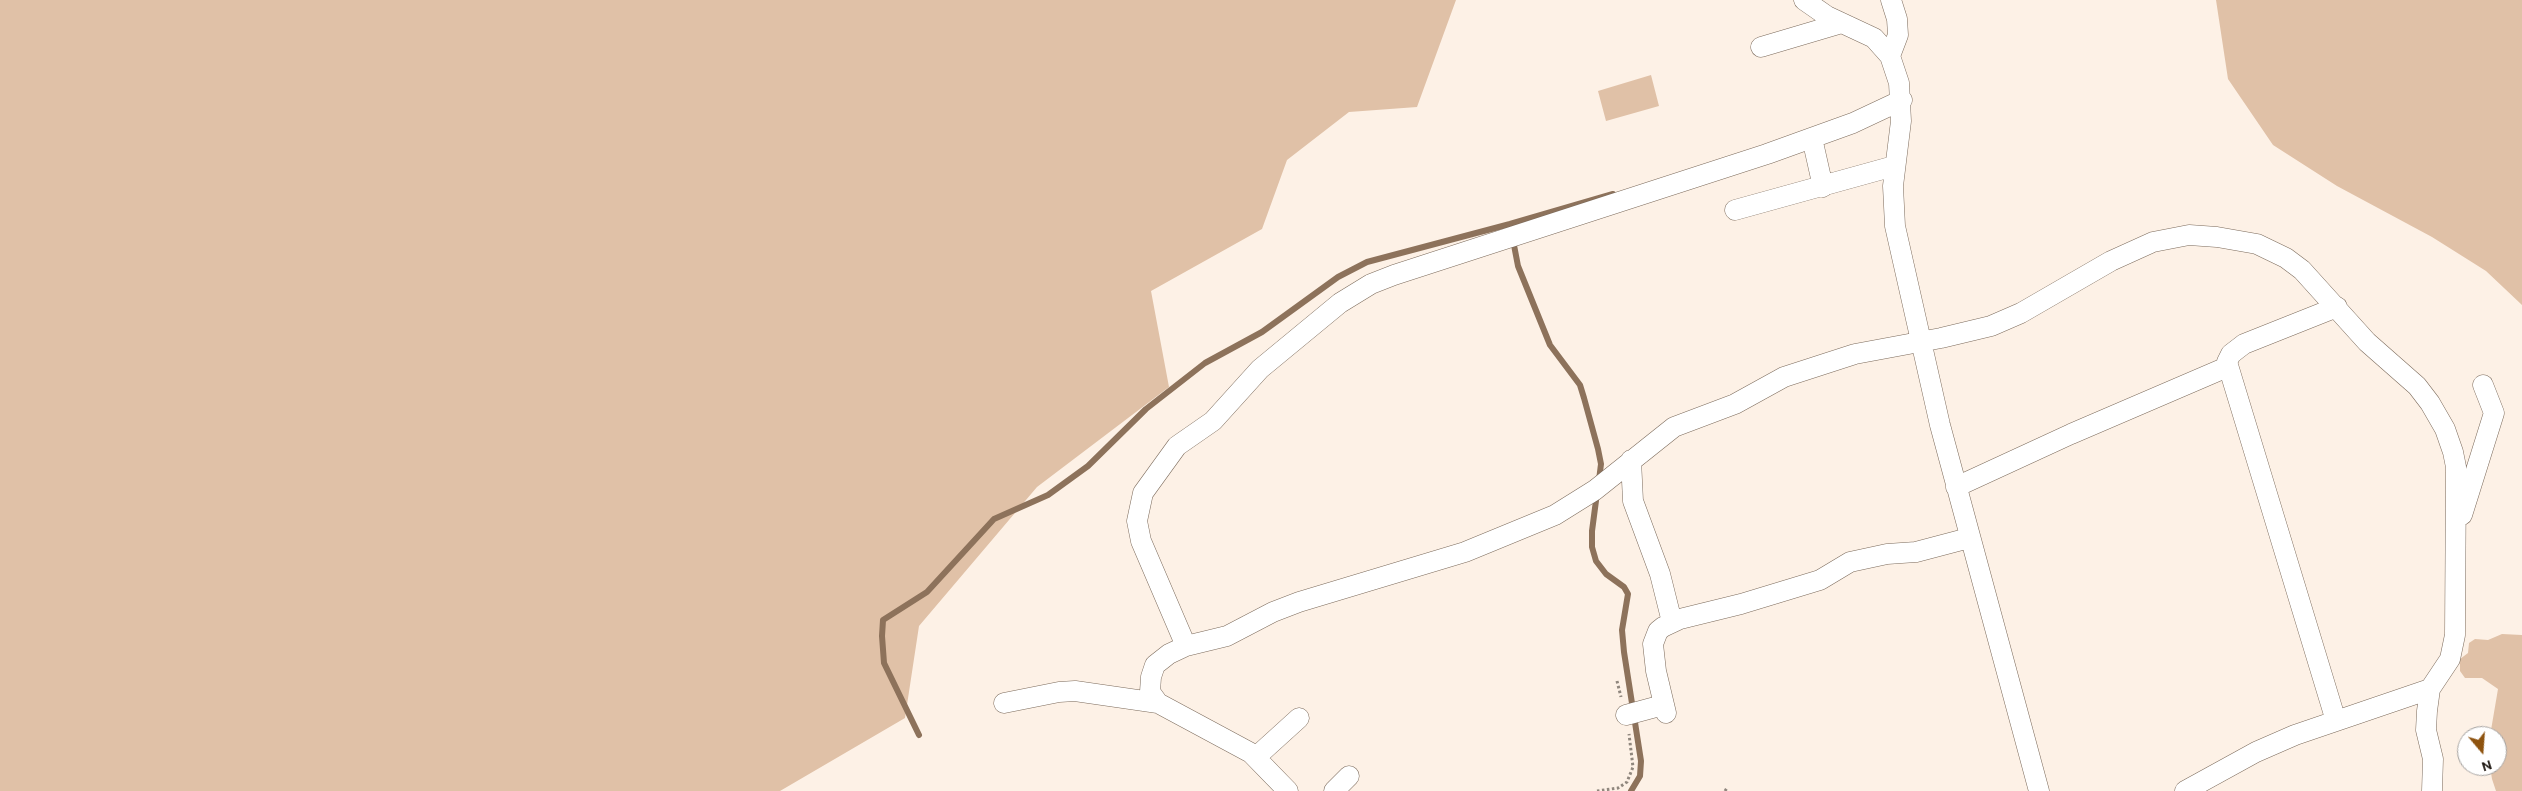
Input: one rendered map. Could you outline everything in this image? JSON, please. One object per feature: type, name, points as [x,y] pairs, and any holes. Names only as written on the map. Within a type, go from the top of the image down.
[{"type":"street","points":[[1804,0],[1818,11],[1874,38],[1890,56],[1902,100],[1901,121],[1894,166],[1892,205],[1895,226],[1922,341],[1932,394],[1969,538],[2039,791]]},
{"type":"street","points":[[1890,56],[1898,35],[1897,19],[1891,0]]},
{"type":"street","points":[[1760,47],[1842,23]]},
{"type":"street","points":[[1186,646],[1141,541],[1137,521],[1143,493],[1177,446],[1212,421],[1260,369],[1340,303],[1370,284],[1394,275],[1812,138],[1878,113],[1902,100]]},
{"type":"street","points":[[1812,138],[1823,187]]},
{"type":"street","points":[[1734,210],[1894,166]]},
{"type":"street","points":[[1158,703],[1150,692],[1154,667],[1169,654],[1186,646],[1227,636],[1273,612],[1299,602],[1436,562],[1487,544],[1564,510],[1595,490],[1674,427],[1735,404],[1784,377],[1855,354],[1976,330],[2005,320],[2122,256],[2153,242],[2189,235],[2232,238],[2257,244],[2277,253],[2302,270],[2367,342],[2416,386],[2430,403],[2445,429],[2456,467],[2454,538],[2455,635],[2450,658],[2430,689],[2426,723],[2433,759],[2432,791]]},
{"type":"street","points":[[2336,720],[2227,367],[2228,357],[2244,344],[2337,308]]},
{"type":"street","points":[[1956,488],[2071,434],[2227,367]]},
{"type":"street","points":[[2454,538],[2494,413],[2483,385]]},
{"type":"street","points":[[1631,460],[1633,501],[1660,574],[1672,622]]},
{"type":"street","points":[[1626,715],[1665,709],[1653,644],[1658,631],[1672,622],[1820,580],[1850,562],[1887,554],[1916,552],[1969,538]]},
{"type":"street","points":[[2185,791],[2256,752],[2295,734],[2430,689]]},
{"type":"street","points":[[1004,704],[1067,691],[1158,703],[1235,742],[1256,757],[1288,791]]},
{"type":"street","points":[[1256,757],[1299,718]]},
{"type":"street","points":[[1334,791],[1349,776]]},
{"type":"path","points":[[1597,791],[1618,788],[1627,782],[1631,776],[1633,757],[1626,715],[1617,681]]},
{"type":"shaded area","points":[[0,0],[1456,0],[1417,107],[1349,112],[1287,160],[1262,229],[1151,291],[1169,387],[1037,487],[919,626],[905,718],[780,791],[0,791]]},
{"type":"shaded area","points":[[2216,0],[2522,0],[2522,305],[2486,271],[2432,237],[2337,186],[2273,145],[2228,79]]},
{"type":"shaded area","points":[[1651,75],[1659,106],[1606,121],[1598,91]]},
{"type":"shaded area","points":[[2502,634],[2522,635],[2522,791],[2496,791],[2492,779],[2492,776],[2507,776],[2507,726],[2492,726],[2498,689],[2482,678],[2465,678],[2460,671],[2460,659],[2468,653],[2469,643],[2475,639],[2488,640]]},
{"type":"waterway","points":[[919,735],[884,663],[883,620],[927,592],[994,519],[1048,495],[1088,466],[1146,409],[1205,363],[1262,332],[1338,277],[1367,262],[1613,194]]},
{"type":"waterway","points":[[1513,240],[1518,266],[1550,345],[1580,385],[1598,449],[1601,464],[1599,480]]},
{"type":"waterway","points":[[1597,493],[1592,531],[1592,547],[1596,561],[1606,574],[1624,587],[1628,594],[1622,630],[1641,761],[1640,776],[1631,791]]}]
